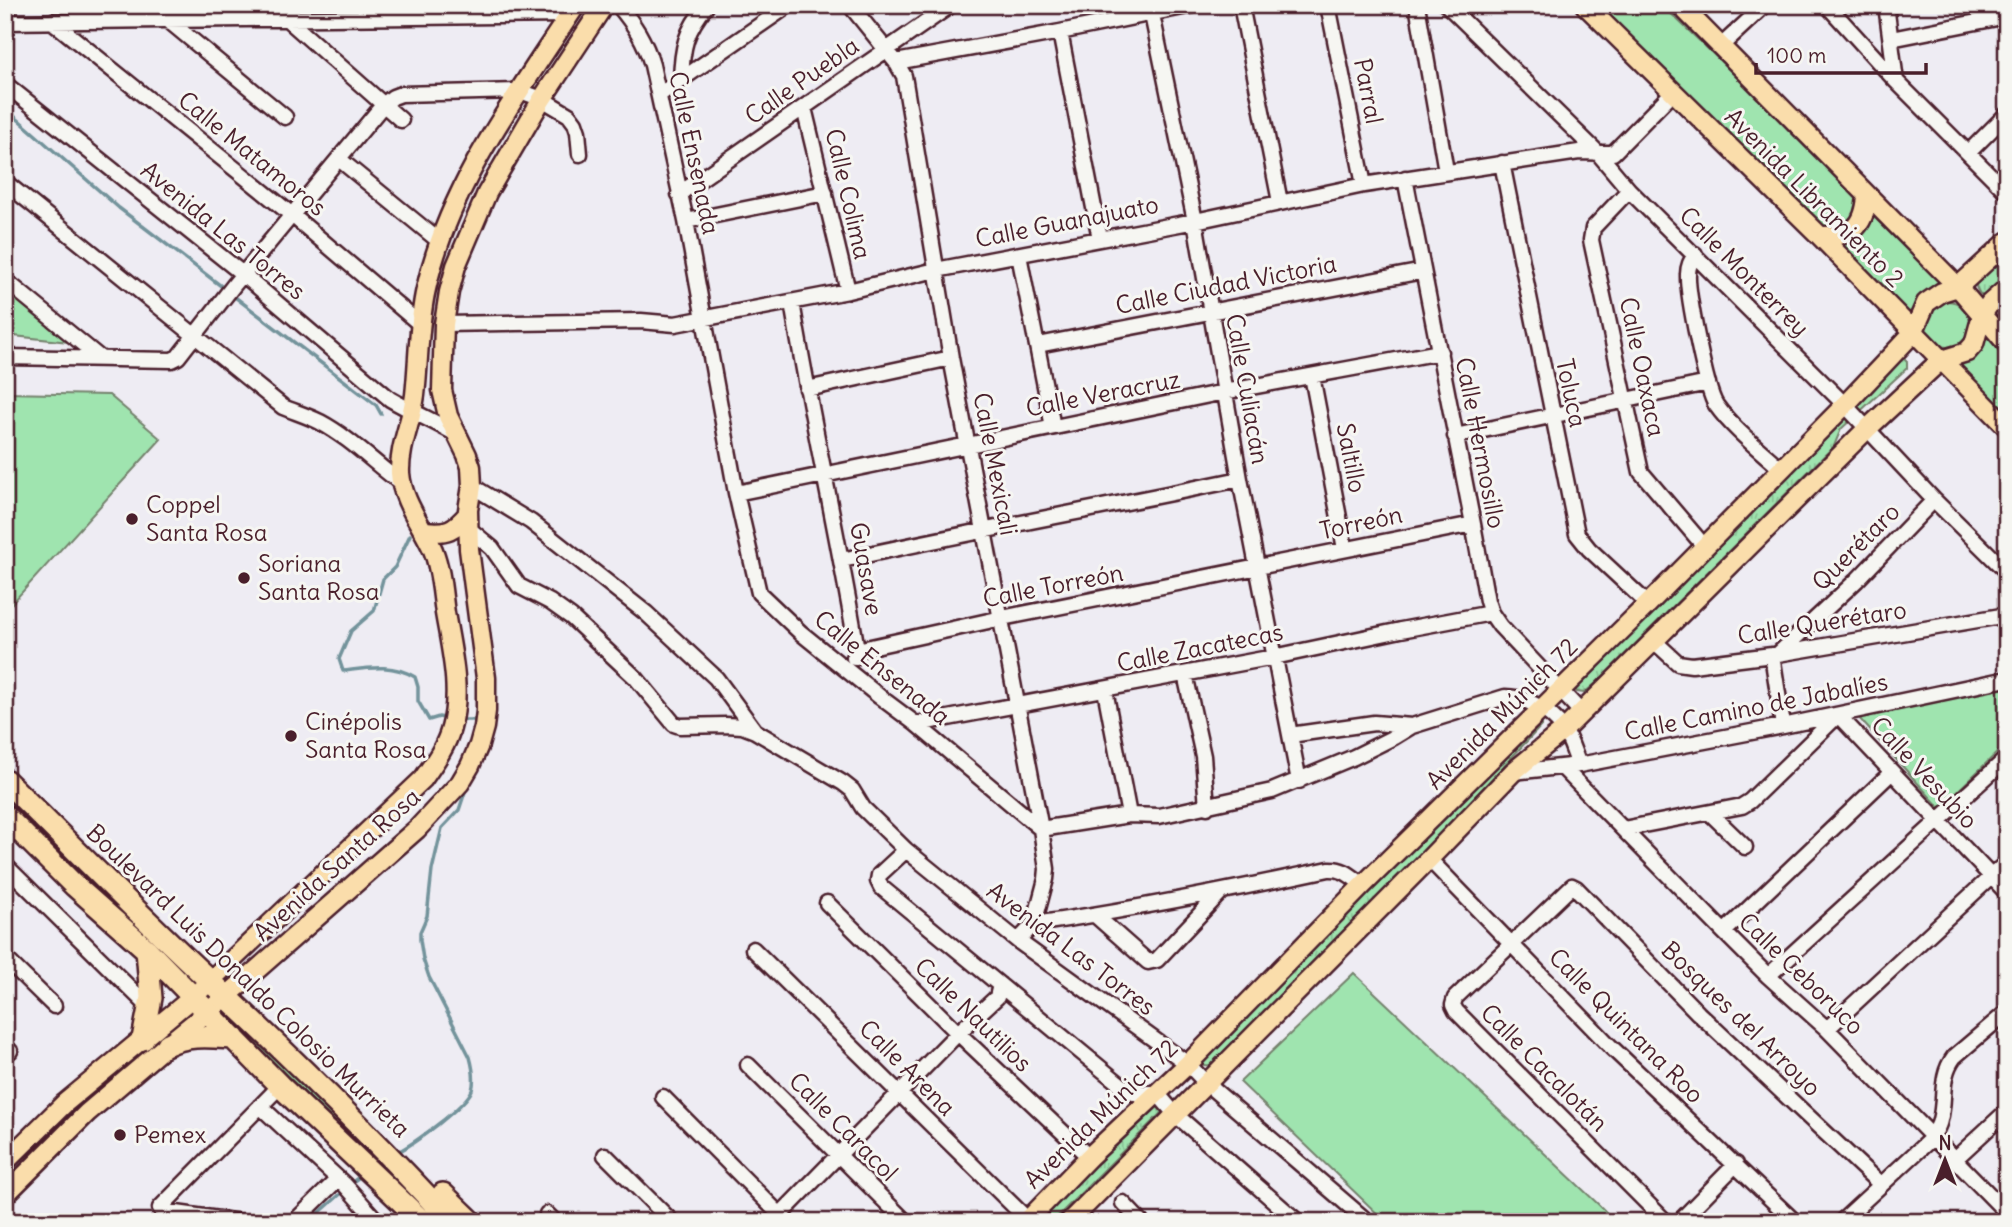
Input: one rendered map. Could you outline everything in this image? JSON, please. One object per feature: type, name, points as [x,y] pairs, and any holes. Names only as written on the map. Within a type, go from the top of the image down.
[{"type":"highway","name":"Boulevard Luis Donaldo Colosio Murrieta","points":[[5,780],[377,1143],[452,1222]]},
{"type":"highway","name":"Boulevard Luis Donaldo Colosio Murrieta","points":[[5,816],[75,886],[147,950],[280,1086],[423,1222]]},
{"type":"highway","points":[[144,1039],[151,983],[147,950]]},
{"type":"highway","points":[[168,1044],[179,1038],[194,1036],[234,1038]]},
{"type":"highway","points":[[401,1168],[428,1180],[472,1222]]},
{"type":"highway","points":[[380,1180],[388,1203],[406,1222]]},
{"type":"main road","name":"Avenida Santa Rosa","points":[[200,1004],[227,996],[417,828],[460,783],[479,745],[484,727],[486,678],[469,549],[471,467],[448,416],[442,390],[444,324],[449,292],[473,223],[503,165],[542,99],[604,5]]},
{"type":"main road","name":"Avenida Libramiento 2","points":[[1585,5],[1819,236],[2007,427]]},
{"type":"main road","name":"Avenida Libramiento 2","points":[[1680,5],[1958,287],[2007,344]]},
{"type":"main road","name":"Avenida Santa Rosa","points":[[200,1004],[210,981],[424,779],[442,751],[451,728],[456,698],[454,672],[438,567],[425,531],[408,503],[401,483],[401,459],[413,412],[425,292],[444,226],[468,178],[500,122],[573,10]]},
{"type":"main road","points":[[1819,236],[1849,232],[1858,225],[1865,213],[1867,197]]},
{"type":"main road","name":"Avenida Múnich 72","points":[[1028,1221],[1089,1157],[1188,1064],[1363,885],[1845,405],[1913,333],[1926,303],[1942,292],[1958,287],[2007,242]]},
{"type":"main road","name":"Avenida Múnich 72","points":[[1069,1222],[1513,772],[1564,730],[1867,429],[1941,360],[1967,352],[1974,345],[1982,315],[1990,303],[2007,288]]},
{"type":"main road","points":[[425,531],[444,532],[468,521]]},
{"type":"main road","points":[[5,1162],[65,1103],[144,1039],[200,1004]]},
{"type":"main road","points":[[5,1195],[88,1113],[168,1044],[200,1004]]},
{"type":"street","name":"Calle Ensenada","points":[[618,5],[646,46],[659,95],[686,221],[736,493],[759,593],[801,633],[916,724],[1041,830]]},
{"type":"street","points":[[681,80],[682,50],[691,28],[707,5]]},
{"type":"street","points":[[659,95],[789,5]]},
{"type":"street","name":"Calle Mexicali","points":[[850,5],[896,62],[904,76],[951,358],[1041,830],[1046,869],[1034,924]]},
{"type":"street","name":"Calle Puebla","points":[[679,194],[951,5]]},
{"type":"street","points":[[896,62],[1060,32],[1151,9],[1193,5]]},
{"type":"street","points":[[1241,5],[1280,202]]},
{"type":"street","name":"Parral","points":[[1328,5],[1364,185]]},
{"type":"street","points":[[1418,5],[1446,171]]},
{"type":"street","name":"Calle Monterrey","points":[[1447,5],[1598,153],[1629,190],[1845,405],[1934,500],[2007,572]]},
{"type":"street","points":[[1721,46],[1765,5]]},
{"type":"street","points":[[1827,5],[1896,81],[2007,192]]},
{"type":"street","points":[[1886,5],[1896,81]]},
{"type":"street","name":"Calle Culiacán","points":[[1151,9],[1195,221],[1224,393],[1299,781]]},
{"type":"street","points":[[5,22],[288,20],[367,12],[573,10]]},
{"type":"street","points":[[1891,39],[2007,16]]},
{"type":"street","points":[[288,20],[401,120]]},
{"type":"street","name":"Calle Matamoros","points":[[52,21],[292,215],[421,325]]},
{"type":"street","points":[[169,21],[285,117]]},
{"type":"street","points":[[1060,32],[1100,239]]},
{"type":"street","name":"Avenida Las Torres","points":[[5,84],[239,280],[390,398],[413,412]]},
{"type":"street","points":[[5,357],[172,360],[178,357],[292,215],[383,105],[393,97],[414,92],[520,92],[542,99],[569,116],[578,132],[580,154]]},
{"type":"street","name":"Calle Guanajuato","points":[[444,324],[641,321],[676,324],[1364,185],[1579,152],[1613,153],[1672,93]]},
{"type":"street","name":"Calle Colima","points":[[804,108],[848,291]]},
{"type":"street","points":[[1968,153],[2007,114]]},
{"type":"street","points":[[339,159],[439,241]]},
{"type":"street","name":"Toluca","points":[[1502,163],[1577,534],[1589,549],[1648,604]]},
{"type":"street","name":"Calle Hermosillo","points":[[1405,178],[1487,601],[1500,626],[1581,712]]},
{"type":"street","points":[[5,182],[283,407],[319,421],[401,483]]},
{"type":"street","name":"Calle Oaxaca","points":[[1629,190],[1591,233],[1625,400],[1641,472],[1704,546]]},
{"type":"street","points":[[686,221],[825,193]]},
{"type":"street","points":[[1695,254],[1689,264],[1689,284],[1707,383],[1714,402],[1726,417],[1781,469]]},
{"type":"street","points":[[1019,255],[1053,427]]},
{"type":"street","name":"Calle Ciudad Victoria","points":[[1038,345],[1423,271]]},
{"type":"street","points":[[5,279],[100,358]]},
{"type":"street","name":"Guasave","points":[[792,302],[857,650],[848,671]]},
{"type":"street","name":"Calle Veracruz","points":[[736,493],[968,444],[1440,352]]},
{"type":"street","points":[[807,389],[951,358]]},
{"type":"street","name":"Saltillo","points":[[1312,376],[1345,549]]},
{"type":"street","points":[[1455,436],[1707,383]]},
{"type":"street","points":[[413,412],[456,434]]},
{"type":"street","points":[[842,560],[1240,479]]},
{"type":"street","name":"Avenida Las Torres","points":[[472,486],[531,522],[646,613],[716,678],[755,731]]},
{"type":"street","name":"Querétaro","points":[[1776,654],[1857,580],[1934,500]]},
{"type":"street","name":"Avenida Las Torres","points":[[468,521],[492,548],[519,586],[550,601],[571,617],[626,669],[674,724],[742,726],[755,731],[852,790],[863,808],[906,850],[1018,941],[1188,1064],[1207,1084],[1368,1222]]},
{"type":"street","name":"Torreón","points":[[1258,568],[1473,524]]},
{"type":"street","name":"Calle Torreón","points":[[857,650],[1002,618],[1258,568]]},
{"type":"street","name":"Calle Zacatecas","points":[[916,724],[1275,657],[1491,613]]},
{"type":"street","name":"Calle Querétaro","points":[[1653,640],[1678,663],[1684,665],[1776,654],[2007,615]]},
{"type":"street","points":[[1776,654],[1783,726]]},
{"type":"street","points":[[1185,674],[1203,756],[1208,807]]},
{"type":"street","name":"Calle Camino de Jabalíes","points":[[1513,772],[1579,765],[2007,679]]},
{"type":"street","points":[[1104,690],[1129,815]]},
{"type":"street","points":[[1041,830],[1129,815],[1159,816],[1272,791],[1354,757],[1412,726],[1505,697],[1514,697],[1543,708],[1564,730],[1579,765]]},
{"type":"street","points":[[1623,829],[1742,806],[1838,715]]},
{"type":"street","name":"Calle Vesubio","points":[[1838,715],[2007,893]]},
{"type":"street","points":[[1290,735],[1374,723],[1412,726]]},
{"type":"street","points":[[1768,976],[2007,758]]},
{"type":"street","name":"Calle Ceboruco","points":[[1563,768],[1768,976],[1827,1029],[2007,1213]]},
{"type":"street","points":[[1724,932],[1892,772]]},
{"type":"street","points":[[1710,813],[1745,847]]},
{"type":"street","points":[[906,850],[879,875],[881,887],[1127,1090],[1133,1093],[1157,1093],[1175,1114],[1298,1222]]},
{"type":"street","name":"Calle Quintana Roo","points":[[1429,859],[1611,1047],[1795,1222]]},
{"type":"street","points":[[1827,1029],[2007,862]]},
{"type":"street","points":[[5,865],[150,1007]]},
{"type":"street","points":[[1018,941],[1034,924],[1220,893],[1329,869],[1344,870],[1363,885]]},
{"type":"street","name":"Calle Cacalotán","points":[[1572,886],[1455,998],[1453,1004],[1456,1011],[1665,1222]]},
{"type":"street","name":"Bosques del Arroyo","points":[[1572,886],[1698,1013],[1880,1184]]},
{"type":"street","points":[[1096,915],[1148,962],[1152,962],[1157,960],[1220,893]]},
{"type":"street","name":"Calle Nautilios","points":[[827,903],[958,1033],[1089,1157]]},
{"type":"street","name":"Calle Arena","points":[[753,949],[1028,1221]]},
{"type":"street","points":[[5,958],[54,1006]]},
{"type":"street","points":[[663,1097],[780,1219],[958,1033],[997,997],[1000,985]]},
{"type":"street","points":[[1841,1222],[1933,1136],[1940,1121],[1945,1072],[1949,1064],[2007,1012]]},
{"type":"street","name":"Calle Caracol","points":[[748,1065],[906,1222]]},
{"type":"street","points":[[240,1222],[160,1208],[280,1086]]},
{"type":"street","points":[[260,1106],[346,1186],[378,1222]]},
{"type":"street","points":[[1955,1159],[2007,1111]]},
{"type":"street","points":[[606,1155],[672,1222]]},
{"type":"street","points":[[1679,1222],[1736,1164]]},
{"type":"street","points":[[295,1222],[346,1186]]},
{"type":"street","points":[[1123,1203],[1141,1222]]},
{"type":"green space","points":[[1592,5],[1662,5],[1854,189],[1859,204],[1857,212],[1849,222],[1829,228],[1813,223]]},
{"type":"green space","points":[[1872,215],[1942,285],[1906,315],[1838,245]]},
{"type":"green space","points":[[2007,248],[2007,277],[1985,298],[1978,292],[1977,278],[1987,265]]},
{"type":"green space","points":[[5,288],[79,343],[5,335]]},
{"type":"green space","points":[[1947,301],[1963,308],[1970,324],[1963,340],[1947,347],[1931,340],[1924,324],[1931,308]]},
{"type":"green space","points":[[1989,336],[2007,355],[2007,408],[2002,418],[1954,364]]},
{"type":"green space","points":[[1902,357],[1907,362],[1907,368],[1841,429],[1834,446],[1596,683],[1584,693],[1577,692],[1575,688]]},
{"type":"green space","points":[[5,393],[109,395],[161,439],[5,611]]},
{"type":"green space","points":[[2007,687],[2007,743],[1940,808],[1859,718]]},
{"type":"green space","points":[[1542,719],[1542,725],[1467,805],[1454,827],[1213,1066],[1204,1065],[1203,1053]]},
{"type":"green space","points":[[5,790],[161,950],[91,889],[20,821],[5,801]]},
{"type":"green space","points":[[1354,973],[1616,1222],[1386,1222],[1240,1082]]},
{"type":"green space","points":[[224,1007],[445,1222],[433,1222],[220,1008]]},
{"type":"green space","points":[[1154,1100],[1164,1110],[1052,1222],[1027,1222]]},
{"type":"waterway","points":[[5,108],[119,208],[225,289]]},
{"type":"waterway","points":[[231,294],[376,405],[381,414]]},
{"type":"waterway","points":[[410,535],[395,567],[383,579],[374,611],[351,631],[339,659],[343,671],[389,668],[415,677],[418,701],[429,720],[439,717],[449,719]]},
{"type":"waterway","points":[[460,720],[476,720],[476,724]]},
{"type":"waterway","points":[[396,1153],[450,1115],[468,1097],[473,1086],[470,1057],[429,977],[420,940],[420,932],[427,916],[432,870],[442,828],[459,810],[467,786]]},
{"type":"waterway","points":[[350,1184],[363,1174]]},
{"type":"waterway","points":[[309,1222],[345,1190]]},
{"type":"waterway","points":[[30,1222],[53,1214],[67,1213],[133,1222]]},
{"type":"place","name":"Coppel Santa Rosa","points":[[132,519]]},
{"type":"place","name":"Soriana Santa Rosa","points":[[244,578]]},
{"type":"place","name":"Cinépolis Santa Rosa","points":[[291,736]]},
{"type":"place","name":"Pemex","points":[[120,1135]]}]
